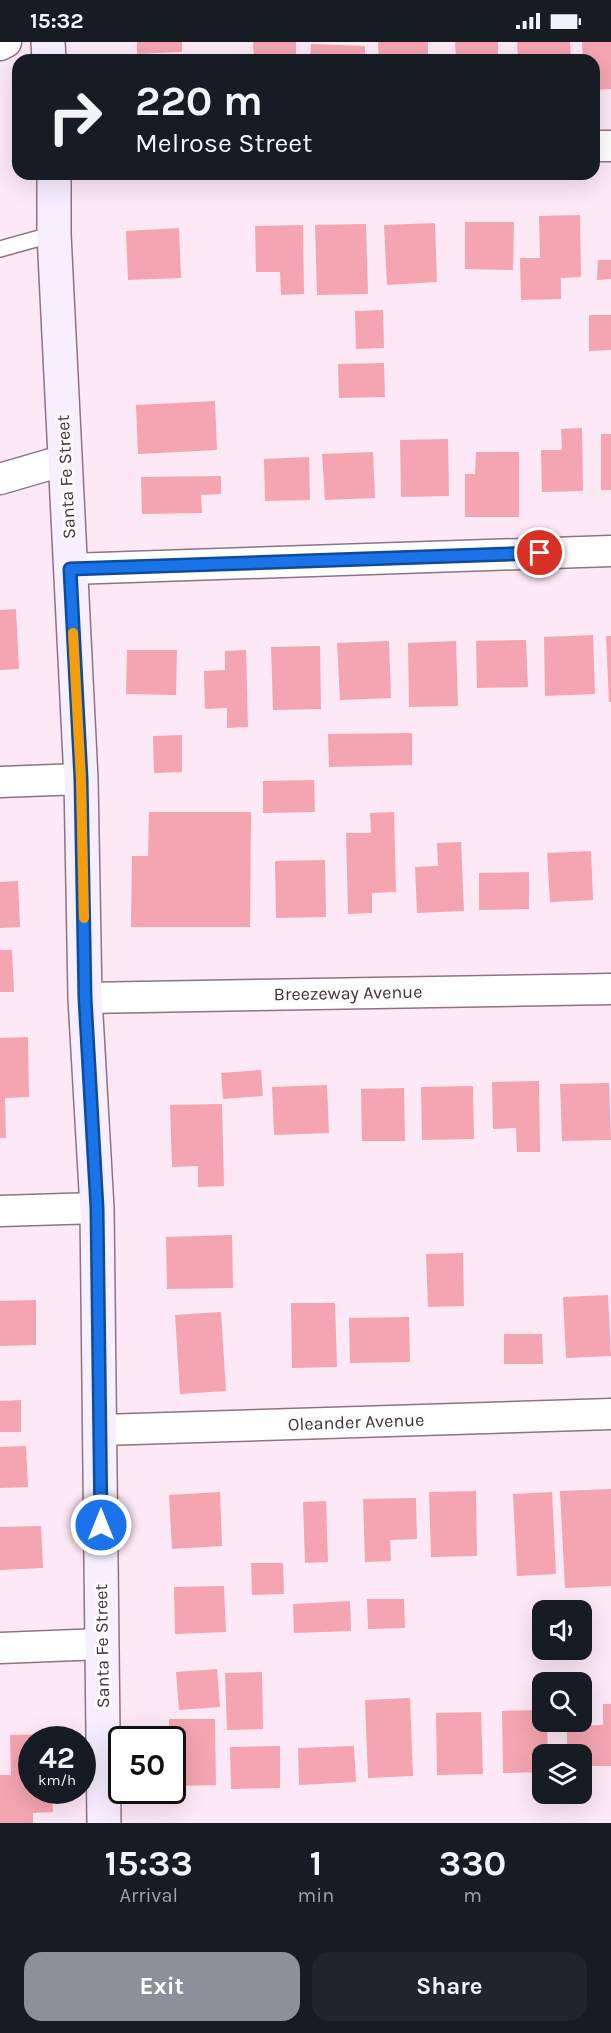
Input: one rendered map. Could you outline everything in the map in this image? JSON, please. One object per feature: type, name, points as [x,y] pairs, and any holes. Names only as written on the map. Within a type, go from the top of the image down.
[{"type":"main road","name":"Santa Fe Street","points":[[54,180],[54,234],[81,779],[85,998],[97,1208],[104,1823]]},
{"type":"street","points":[[0,45],[6,42]]},
{"type":"street","points":[[0,478],[65,460]]},
{"type":"street","points":[[70,569],[611,551]]},
{"type":"street","points":[[0,782],[81,779]]},
{"type":"street","name":"Breezeway Avenue","points":[[85,998],[611,989]]},
{"type":"street","points":[[0,1211],[97,1208]]},
{"type":"street","name":"Oleander Avenue","points":[[101,1430],[611,1414]]},
{"type":"street","points":[[0,1648],[102,1644]]},
{"type":"lane","points":[[0,249],[54,234]]},
{"type":"building","points":[[137,42],[182,42],[182,52],[137,54]]},
{"type":"building","points":[[253,42],[296,42],[296,54],[254,54]]},
{"type":"building","points":[[378,42],[428,42],[428,54],[379,54]]},
{"type":"building","points":[[455,42],[498,42],[498,54],[456,54]]},
{"type":"building","points":[[517,42],[570,42],[571,54],[518,54]]},
{"type":"building","points":[[582,42],[611,42],[611,89],[600,90],[600,54],[583,54]]},
{"type":"building","points":[[311,44],[365,46],[365,54],[310,54]]},
{"type":"building","points":[[580,215],[581,277],[561,278],[561,299],[521,300],[520,258],[540,258],[539,216]]},
{"type":"building","points":[[465,222],[514,222],[513,270],[465,269]]},
{"type":"building","points":[[435,223],[437,282],[387,285],[384,225]]},
{"type":"building","points":[[366,224],[368,294],[317,295],[315,225]]},
{"type":"building","points":[[303,225],[304,294],[281,295],[280,272],[256,272],[255,226]]},
{"type":"building","points":[[179,228],[181,278],[128,280],[126,231]]},
{"type":"building","points":[[598,260],[611,260],[611,279],[597,280]]},
{"type":"building","points":[[383,310],[384,348],[356,349],[355,311]]},
{"type":"building","points":[[589,315],[611,315],[611,350],[589,351]]},
{"type":"building","points":[[384,363],[385,397],[339,398],[338,364]]},
{"type":"building","points":[[215,401],[217,450],[138,454],[136,405]]},
{"type":"building","points":[[582,428],[583,491],[542,492],[541,450],[562,450],[561,429]]},
{"type":"building","points":[[601,434],[611,434],[611,490],[601,490]]},
{"type":"building","points":[[448,439],[449,496],[401,497],[400,440]]},
{"type":"building","points":[[373,452],[375,498],[325,500],[322,454]]},
{"type":"building","points":[[476,452],[519,452],[519,517],[465,517],[465,474],[475,474]]},
{"type":"building","points":[[309,457],[310,500],[265,501],[264,459]]},
{"type":"building","points":[[221,476],[221,494],[201,495],[202,513],[142,514],[141,477]]},
{"type":"building","points":[[16,609],[19,669],[0,670],[0,610]]},
{"type":"building","points":[[593,635],[595,694],[545,696],[544,637]]},
{"type":"building","points":[[606,636],[611,636],[611,702],[609,702]]},
{"type":"building","points":[[526,640],[528,687],[477,688],[476,641]]},
{"type":"building","points":[[389,641],[391,698],[340,700],[337,643]]},
{"type":"building","points":[[456,641],[458,706],[409,707],[408,643]]},
{"type":"building","points":[[320,646],[321,709],[273,710],[271,647]]},
{"type":"building","points":[[127,650],[177,650],[176,695],[126,694]]},
{"type":"building","points":[[246,650],[248,727],[227,728],[227,708],[205,709],[204,671],[225,670],[225,651]]},
{"type":"building","points":[[412,733],[412,765],[329,767],[328,734]]},
{"type":"building","points":[[182,735],[182,772],[154,773],[153,736]]},
{"type":"building","points":[[314,780],[315,812],[263,813],[263,781]]},
{"type":"building","points":[[149,812],[251,812],[250,927],[131,927],[132,856],[148,856]]},
{"type":"building","points":[[394,812],[396,892],[372,893],[372,913],[348,914],[346,833],[371,833],[370,813]]},
{"type":"building","points":[[461,842],[464,911],[417,913],[415,867],[438,866],[437,843]]},
{"type":"building","points":[[591,851],[593,900],[550,902],[547,853]]},
{"type":"building","points":[[325,860],[326,917],[276,918],[275,861]]},
{"type":"building","points":[[529,872],[529,909],[479,910],[479,873]]},
{"type":"building","points":[[18,881],[20,927],[0,928],[0,882]]},
{"type":"building","points":[[0,950],[12,950],[14,992],[0,992]]},
{"type":"building","points":[[28,1037],[29,1097],[5,1098],[6,1138],[0,1138],[0,1038]]},
{"type":"building","points":[[261,1070],[263,1096],[223,1099],[221,1073]]},
{"type":"building","points":[[539,1081],[540,1152],[517,1152],[516,1128],[493,1129],[492,1082]]},
{"type":"building","points":[[609,1083],[611,1140],[562,1141],[560,1084]]},
{"type":"building","points":[[327,1085],[329,1133],[274,1135],[272,1087]]},
{"type":"building","points":[[473,1086],[474,1139],[422,1140],[421,1087]]},
{"type":"building","points":[[404,1088],[405,1141],[362,1141],[361,1089]]},
{"type":"building","points":[[222,1104],[224,1186],[198,1187],[198,1166],[172,1167],[170,1105]]},
{"type":"building","points":[[232,1235],[233,1288],[167,1289],[166,1237]]},
{"type":"building","points":[[463,1253],[464,1306],[428,1307],[426,1254]]},
{"type":"building","points":[[608,1295],[611,1356],[566,1358],[563,1297]]},
{"type":"building","points":[[36,1300],[36,1345],[0,1346],[0,1301]]},
{"type":"building","points":[[291,1303],[335,1303],[337,1367],[292,1368]]},
{"type":"building","points":[[221,1312],[226,1391],[180,1394],[175,1315]]},
{"type":"building","points":[[409,1317],[410,1362],[350,1363],[349,1318]]},
{"type":"building","points":[[504,1334],[542,1334],[543,1364],[504,1364]]},
{"type":"building","points":[[21,1400],[21,1432],[0,1432],[0,1401]]},
{"type":"building","points":[[26,1446],[28,1487],[0,1488],[0,1447]]},
{"type":"building","points":[[611,1489],[611,1586],[565,1588],[560,1491]]},
{"type":"building","points":[[476,1491],[477,1556],[431,1557],[429,1492]]},
{"type":"building","points":[[220,1492],[222,1546],[172,1549],[169,1495]]},
{"type":"building","points":[[552,1492],[556,1574],[517,1576],[513,1494]]},
{"type":"building","points":[[416,1498],[417,1539],[390,1540],[391,1561],[365,1562],[363,1499]]},
{"type":"building","points":[[326,1501],[328,1562],[305,1563],[303,1502]]},
{"type":"building","points":[[41,1526],[43,1568],[0,1570],[0,1527]]},
{"type":"building","points":[[251,1563],[283,1563],[284,1594],[252,1595]]},
{"type":"building","points":[[224,1586],[226,1632],[175,1634],[174,1587]]},
{"type":"building","points":[[367,1599],[404,1599],[405,1628],[368,1629]]},
{"type":"building","points":[[350,1601],[351,1631],[294,1633],[293,1604]]},
{"type":"building","points":[[217,1669],[220,1707],[179,1710],[176,1672]]},
{"type":"building","points":[[262,1672],[263,1729],[227,1730],[225,1673]]},
{"type":"building","points":[[410,1698],[413,1776],[368,1778],[365,1700]]},
{"type":"building","points":[[603,1704],[611,1704],[611,1766],[592,1766],[592,1744],[567,1744],[567,1732],[592,1732],[592,1725],[603,1725]]},
{"type":"building","points":[[532,1710],[532,1732],[547,1732],[548,1744],[532,1744],[532,1772],[503,1773],[502,1711]]},
{"type":"building","points":[[481,1712],[483,1774],[437,1775],[436,1713]]},
{"type":"building","points":[[169,1719],[215,1719],[216,1785],[186,1786],[186,1726],[169,1726]]},
{"type":"building","points":[[10,1735],[18,1735],[18,1804],[53,1804],[53,1812],[33,1813],[33,1823],[0,1823],[0,1775],[11,1775]]},
{"type":"building","points":[[280,1746],[280,1788],[231,1789],[230,1747]]},
{"type":"building","points":[[354,1746],[356,1782],[299,1785],[298,1748]]},
{"type":"slow traffic","points":[[73,633],[81,779],[84,918]]},
{"type":"route","points":[[101,1525],[97,1208],[85,998],[81,779],[70,569],[540,553]]}]
